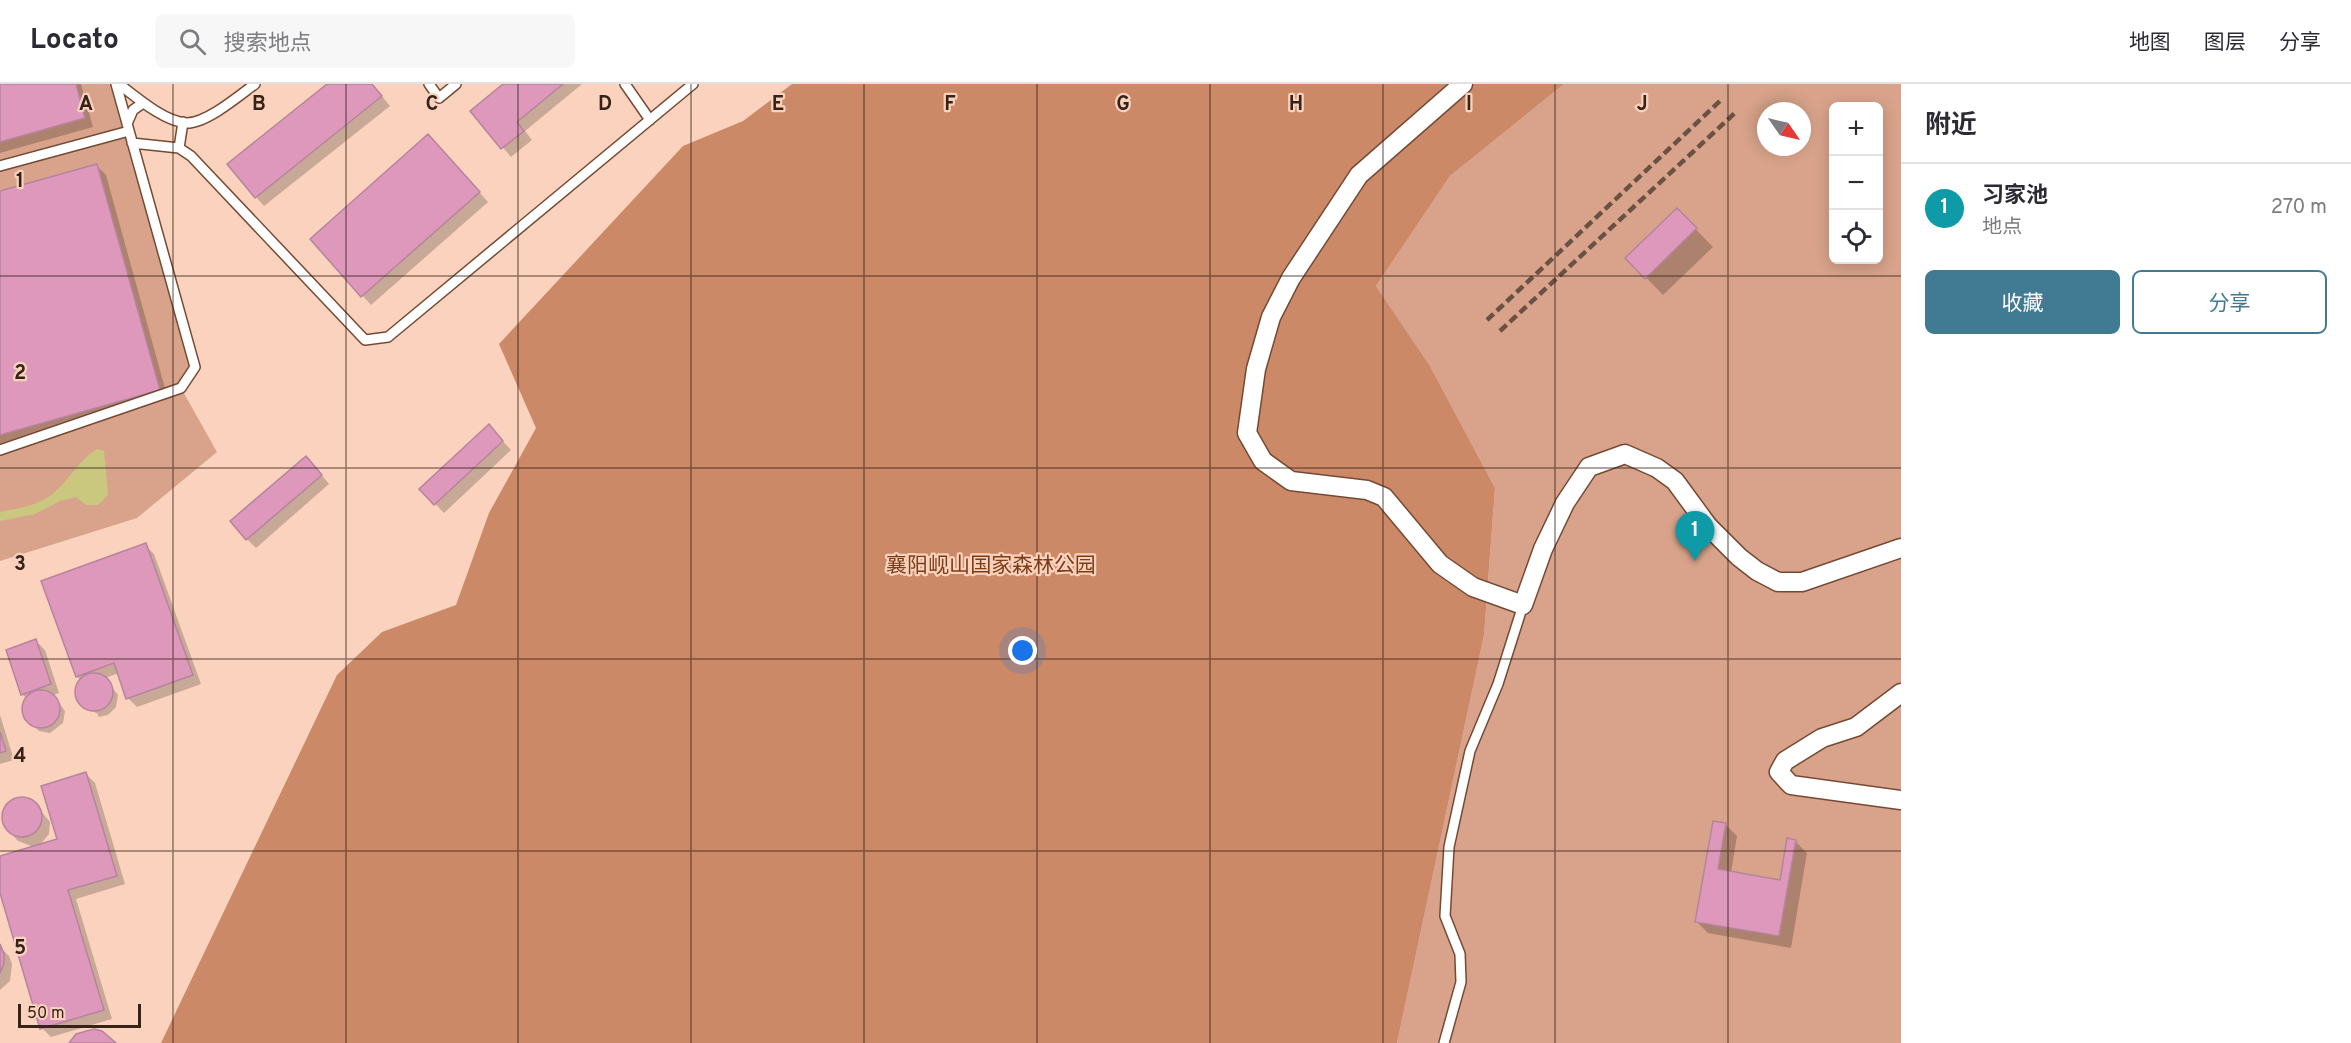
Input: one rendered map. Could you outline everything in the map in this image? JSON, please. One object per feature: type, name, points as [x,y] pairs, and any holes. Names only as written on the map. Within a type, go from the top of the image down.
[{"type":"street","points":[[1463,84],[1359,175],[1291,278],[1271,317],[1256,369],[1247,433],[1263,461],[1291,481],[1367,490],[1384,497],[1440,564],[1473,587],[1523,605],[1543,549],[1565,503],[1589,467],[1625,454],[1657,468],[1674,481],[1708,526],[1757,571],[1778,582],[1802,582],[1901,548]]},
{"type":"street","points":[[1901,693],[1856,727],[1822,738],[1785,761],[1779,772],[1791,785],[1901,800]]},
{"type":"lane","points":[[118,84],[143,103],[173,120],[189,123],[217,112],[255,84]]},
{"type":"lane","points":[[0,450],[181,388],[195,367],[132,143],[118,84]]},
{"type":"lane","points":[[429,84],[439,98],[456,84]]},
{"type":"lane","points":[[625,84],[650,120]]},
{"type":"lane","points":[[132,143],[179,148],[190,156],[365,340],[388,337],[693,84]]},
{"type":"lane","points":[[128,127],[134,110],[143,103]]},
{"type":"lane","points":[[179,148],[183,122]]},
{"type":"lane","points":[[0,166],[128,127]]},
{"type":"lane","points":[[1444,1043],[1461,982],[1460,954],[1446,916],[1449,847],[1470,751],[1498,684],[1523,605]]},
{"type":"shaded area","points":[[0,84],[116,84],[195,367],[181,388],[217,452],[137,518],[0,561]]},
{"type":"shaded area","points":[[1564,84],[1901,84],[1901,1043],[1397,1043],[1484,635],[1495,488],[1430,366],[1376,286],[1450,176]]},
{"type":"shaded area","points":[[97,449],[104,451],[108,495],[98,505],[86,505],[76,497],[60,501],[35,514],[0,521],[0,512],[30,505],[51,495]]},
{"type":"green space","name":"襄阳岘山国家森林公园","points":[[792,84],[1564,84],[1450,176],[1376,286],[1430,366],[1495,488],[1484,635],[1397,1043],[161,1043],[337,675],[382,632],[456,605],[489,513],[536,428],[499,344],[683,146],[743,121]]},
{"type":"building","points":[[0,84],[76,84],[85,118],[0,142]]},
{"type":"building","points":[[327,84],[372,84],[382,96],[255,198],[227,164]]},
{"type":"building","points":[[503,84],[563,84],[517,122],[524,131],[501,149],[470,111]]},
{"type":"building","points":[[428,134],[480,192],[361,297],[310,239]]},
{"type":"building","points":[[97,164],[160,390],[0,435],[0,191]]},
{"type":"building","points":[[1677,208],[1697,228],[1645,279],[1625,258]]},
{"type":"building","points":[[489,424],[503,441],[434,505],[419,489]]},
{"type":"building","points":[[306,456],[322,475],[246,540],[230,521]]},
{"type":"building","points":[[146,543],[193,675],[126,699],[114,663],[76,677],[41,581]]},
{"type":"building","points":[[36,639],[51,684],[21,695],[6,650]]},
{"type":"building","points":[[94,673],[108,678],[113,692],[108,706],[94,711],[80,706],[75,692],[80,678]]},
{"type":"building","points":[[41,690],[55,695],[60,709],[55,723],[41,728],[27,723],[22,709],[27,695]]},
{"type":"building","points":[[0,732],[6,751],[0,753]]},
{"type":"building","points":[[86,772],[117,876],[68,890],[104,1010],[40,1029],[0,893],[0,856],[57,839],[41,786]]},
{"type":"building","points":[[22,797],[30,798],[36,803],[41,809],[41,825],[36,831],[30,836],[22,837],[14,836],[8,831],[3,825],[2,817],[3,809],[8,803],[14,798]]},
{"type":"building","points":[[1713,821],[1726,823],[1718,869],[1780,880],[1787,838],[1796,840],[1779,936],[1695,922]]},
{"type":"building","points":[[0,944],[4,954],[4,963],[0,973]]},
{"type":"building","points":[[94,1029],[102,1031],[116,1043],[69,1043],[76,1034]]},
{"type":"railway","points":[[1487,320],[1720,101]]},
{"type":"railway","points":[[1500,331],[1737,111]]},
{"type":"place","name":"习家池","points":[[1695,561]]}]
